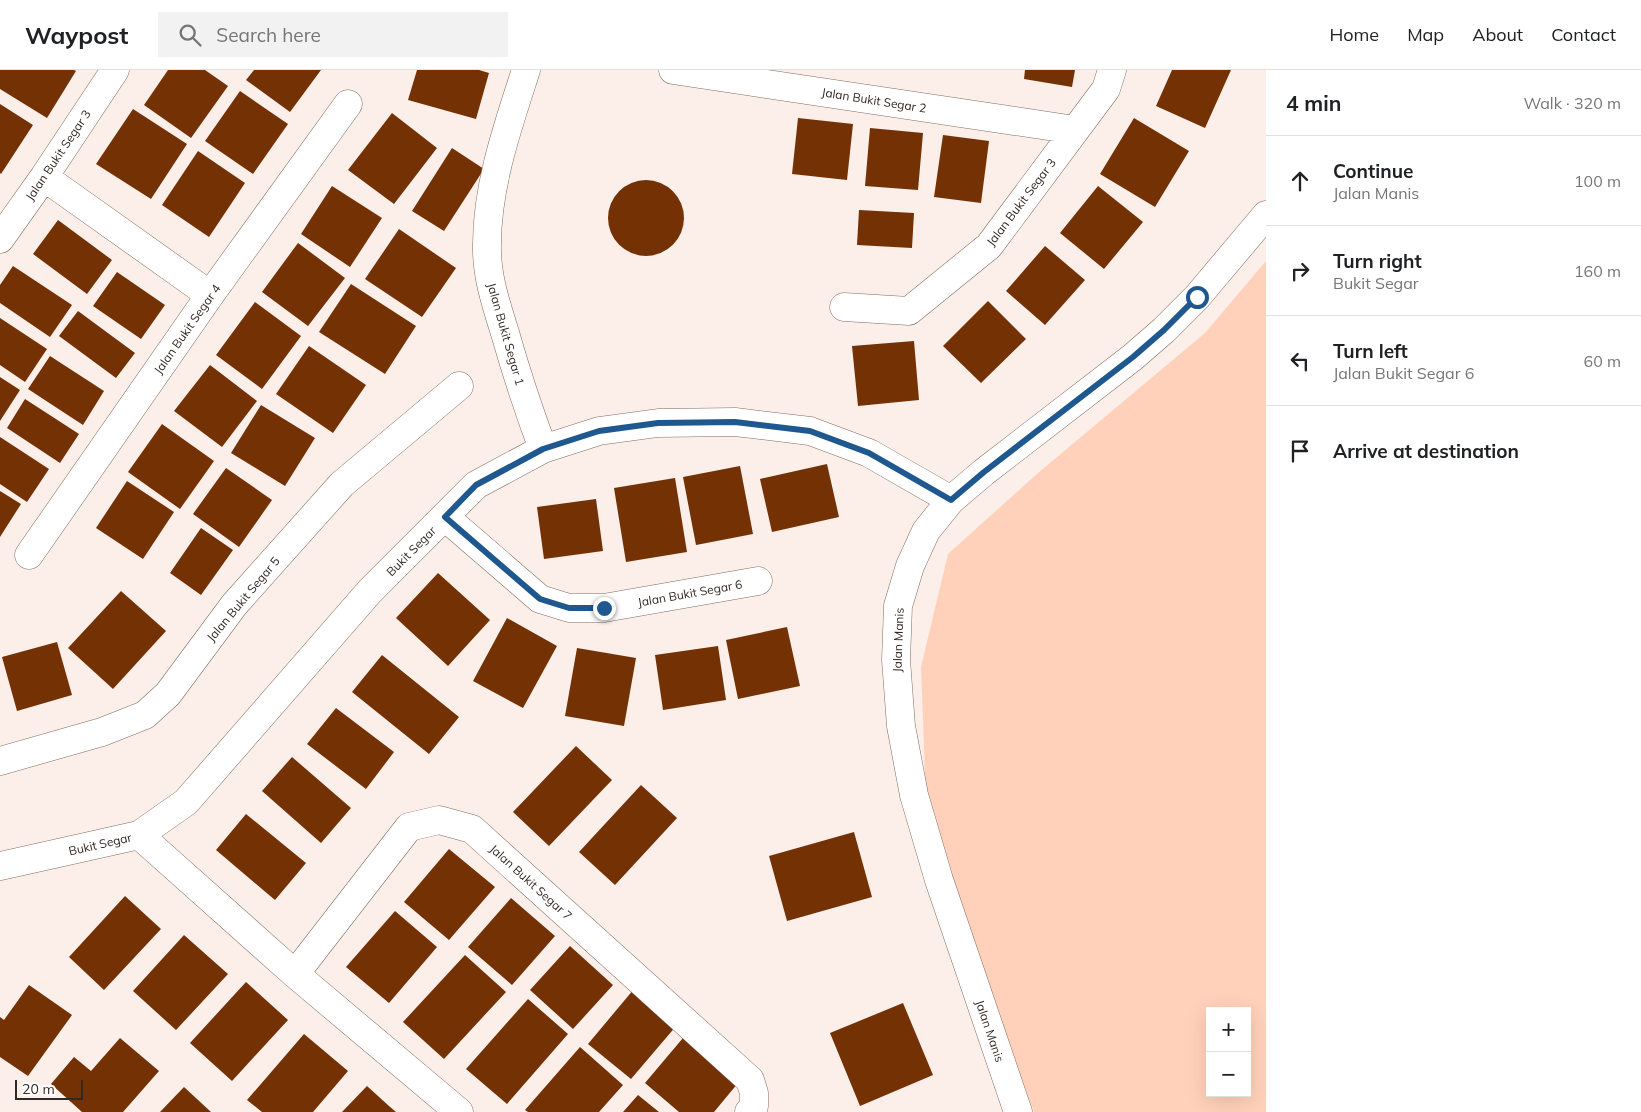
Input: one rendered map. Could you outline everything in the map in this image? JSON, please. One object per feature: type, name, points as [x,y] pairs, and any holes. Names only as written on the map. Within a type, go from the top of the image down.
[{"type":"street","name":"Jalan Bukit Segar 3","points":[[0,239],[115,70]]},
{"type":"street","name":"Jalan Bukit Segar 1","points":[[526,70],[509,120],[489,203],[486,245],[490,282],[523,396],[543,449]]},
{"type":"street","name":"Jalan Bukit Segar 2","points":[[673,70],[1076,130]]},
{"type":"street","name":"Jalan Bukit Segar 3","points":[[844,307],[908,310],[989,246],[1106,89],[1112,70]]},
{"type":"street","name":"Jalan Bukit Segar 4","points":[[29,555],[210,295],[348,104]]},
{"type":"street","points":[[44,177],[210,295]]},
{"type":"street","name":"Jalan Manis","points":[[1018,1112],[939,880],[914,795],[901,726],[896,660],[898,606],[910,566],[926,531],[951,500],[984,472],[1133,357],[1164,330],[1197,297],[1266,215]]},
{"type":"street","name":"Jalan Bukit Segar 5","points":[[0,762],[102,732],[145,714],[168,694],[234,605],[342,484],[459,386]]},
{"type":"street","name":"Bukit Segar","points":[[0,866],[139,835],[186,802],[370,591],[476,485],[543,449],[599,431],[658,423],[735,422],[810,431],[869,453],[951,500]]},
{"type":"street","name":"Jalan Bukit Segar 6","points":[[445,517],[540,599],[569,608],[604,608],[758,581]]},
{"type":"street","name":"Jalan Bukit Segar 7","points":[[295,974],[408,827],[439,820],[472,829],[750,1080],[754,1093],[754,1106],[749,1112]]},
{"type":"street","points":[[139,835],[295,974],[459,1112]]},
{"type":"shaded area","points":[[1266,261],[1266,1112],[1034,1112],[927,824],[921,667],[948,554],[1038,473],[1205,333]]},
{"type":"building","points":[[0,70],[76,71],[47,118],[0,89]]},
{"type":"building","points":[[168,70],[205,70],[228,86],[191,138],[144,105]]},
{"type":"building","points":[[254,70],[321,70],[290,112],[246,80]]},
{"type":"building","points":[[417,70],[479,70],[489,73],[476,119],[408,100]]},
{"type":"building","points":[[1025,70],[1075,70],[1072,87],[1024,79]]},
{"type":"building","points":[[1172,70],[1231,70],[1205,128],[1156,106]]},
{"type":"building","points":[[240,91],[288,124],[253,174],[205,141]]},
{"type":"building","points":[[0,104],[33,125],[1,174],[0,173]]},
{"type":"building","points":[[133,109],[187,144],[151,199],[96,164]]},
{"type":"building","points":[[392,113],[437,148],[394,204],[348,170]]},
{"type":"building","points":[[798,118],[853,124],[847,180],[792,174]]},
{"type":"building","points":[[1134,118],[1189,151],[1155,207],[1100,174]]},
{"type":"building","points":[[870,128],[923,133],[918,190],[865,186]]},
{"type":"building","points":[[943,135],[989,141],[981,203],[934,197]]},
{"type":"building","points":[[452,148],[484,169],[444,231],[412,211]]},
{"type":"building","points":[[198,151],[245,183],[209,237],[162,205]]},
{"type":"building","points":[[646,180],[660,183],[673,191],[681,204],[684,218],[681,232],[673,245],[660,253],[646,256],[632,253],[619,245],[611,232],[608,218],[611,204],[619,191],[632,183]]},
{"type":"building","points":[[332,186],[382,218],[350,267],[301,234]]},
{"type":"building","points":[[1098,186],[1143,222],[1104,269],[1060,233]]},
{"type":"building","points":[[859,210],[914,213],[912,248],[857,245]]},
{"type":"building","points":[[58,220],[112,260],[87,294],[33,254]]},
{"type":"building","points":[[399,229],[456,268],[422,317],[365,279]]},
{"type":"building","points":[[298,243],[345,278],[308,326],[262,292]]},
{"type":"building","points":[[1045,246],[1085,280],[1045,325],[1006,291]]},
{"type":"building","points":[[13,266],[72,305],[50,337],[0,303],[0,285]]},
{"type":"building","points":[[117,272],[165,305],[141,339],[93,306]]},
{"type":"building","points":[[351,284],[416,326],[385,374],[319,332]]},
{"type":"building","points":[[988,301],[1026,339],[981,383],[943,346]]},
{"type":"building","points":[[255,302],[301,336],[262,389],[216,355]]},
{"type":"building","points":[[78,311],[135,353],[116,378],[59,336]]},
{"type":"building","points":[[0,318],[47,349],[25,382],[0,365]]},
{"type":"building","points":[[914,341],[919,400],[858,406],[852,346]]},
{"type":"building","points":[[309,346],[366,385],[333,433],[276,394]]},
{"type":"building","points":[[50,356],[104,391],[83,425],[28,389]]},
{"type":"building","points":[[210,365],[257,401],[222,447],[174,411]]},
{"type":"building","points":[[0,377],[20,390],[0,421]]},
{"type":"building","points":[[25,399],[79,434],[60,463],[7,428]]},
{"type":"building","points":[[261,405],[315,438],[285,486],[231,453]]},
{"type":"building","points":[[162,424],[214,461],[180,509],[128,472]]},
{"type":"building","points":[[0,437],[49,469],[27,502],[0,484]]},
{"type":"building","points":[[827,464],[839,517],[772,532],[760,479]]},
{"type":"building","points":[[740,466],[753,534],[696,545],[683,477]]},
{"type":"building","points":[[226,468],[272,500],[239,547],[193,514]]},
{"type":"building","points":[[675,478],[687,552],[626,562],[614,488]]},
{"type":"building","points":[[127,481],[174,512],[143,559],[96,528]]},
{"type":"building","points":[[0,491],[21,504],[0,537]]},
{"type":"building","points":[[596,499],[603,551],[544,559],[537,507]]},
{"type":"building","points":[[201,528],[233,550],[201,595],[170,573]]},
{"type":"building","points":[[438,573],[490,620],[448,666],[396,618]]},
{"type":"building","points":[[121,591],[166,631],[113,689],[68,648]]},
{"type":"building","points":[[507,618],[557,646],[523,708],[473,681]]},
{"type":"building","points":[[787,627],[800,686],[738,699],[726,640]]},
{"type":"building","points":[[57,642],[72,695],[17,711],[2,657]]},
{"type":"building","points":[[718,646],[726,700],[663,710],[655,655]]},
{"type":"building","points":[[577,648],[636,658],[624,726],[565,716]]},
{"type":"building","points":[[382,655],[459,717],[429,754],[352,692]]},
{"type":"building","points":[[336,708],[394,752],[366,789],[307,744]]},
{"type":"building","points":[[576,746],[612,780],[549,846],[513,812]]},
{"type":"building","points":[[292,757],[351,808],[321,843],[262,791]]},
{"type":"building","points":[[641,785],[677,818],[615,885],[579,852]]},
{"type":"building","points":[[246,814],[306,863],[275,900],[216,850]]},
{"type":"building","points":[[854,832],[872,897],[787,921],[769,856]]},
{"type":"building","points":[[449,849],[495,887],[449,940],[404,902]]},
{"type":"building","points":[[125,896],[161,929],[104,990],[69,957]]},
{"type":"building","points":[[511,898],[555,936],[512,985],[468,947]]},
{"type":"building","points":[[395,911],[437,947],[389,1003],[346,967]]},
{"type":"building","points":[[184,935],[228,974],[176,1030],[133,991]]},
{"type":"building","points":[[570,946],[613,985],[573,1029],[530,990]]},
{"type":"building","points":[[465,955],[506,992],[444,1059],[403,1022]]},
{"type":"building","points":[[246,982],[288,1020],[232,1081],[190,1043]]},
{"type":"building","points":[[29,985],[72,1015],[28,1076],[0,1057],[0,1017],[4,1020]]},
{"type":"building","points":[[634,989],[677,1025],[631,1079],[588,1044]]},
{"type":"building","points":[[528,999],[568,1034],[507,1104],[466,1069]]},
{"type":"building","points":[[903,1003],[933,1075],[860,1106],[830,1033]]},
{"type":"building","points":[[688,1032],[743,1077],[714,1112],[679,1112],[645,1083]]},
{"type":"building","points":[[304,1034],[348,1071],[313,1112],[262,1112],[247,1100]]},
{"type":"building","points":[[120,1038],[159,1071],[123,1112],[82,1112],[51,1084],[74,1057],[91,1071]]},
{"type":"building","points":[[580,1047],[623,1085],[599,1112],[528,1112],[525,1110]]},
{"type":"building","points":[[367,1086],[389,1106],[396,1112],[342,1112]]},
{"type":"building","points":[[184,1087],[211,1112],[160,1112]]},
{"type":"building","points":[[638,1095],[659,1112],[623,1112]]},
{"type":"route","points":[[604,608],[569,608],[540,599],[445,517],[476,485],[543,449],[599,431],[658,423],[735,422],[810,431],[869,453],[951,500],[984,472],[1133,357],[1164,330],[1197,297]]}]
